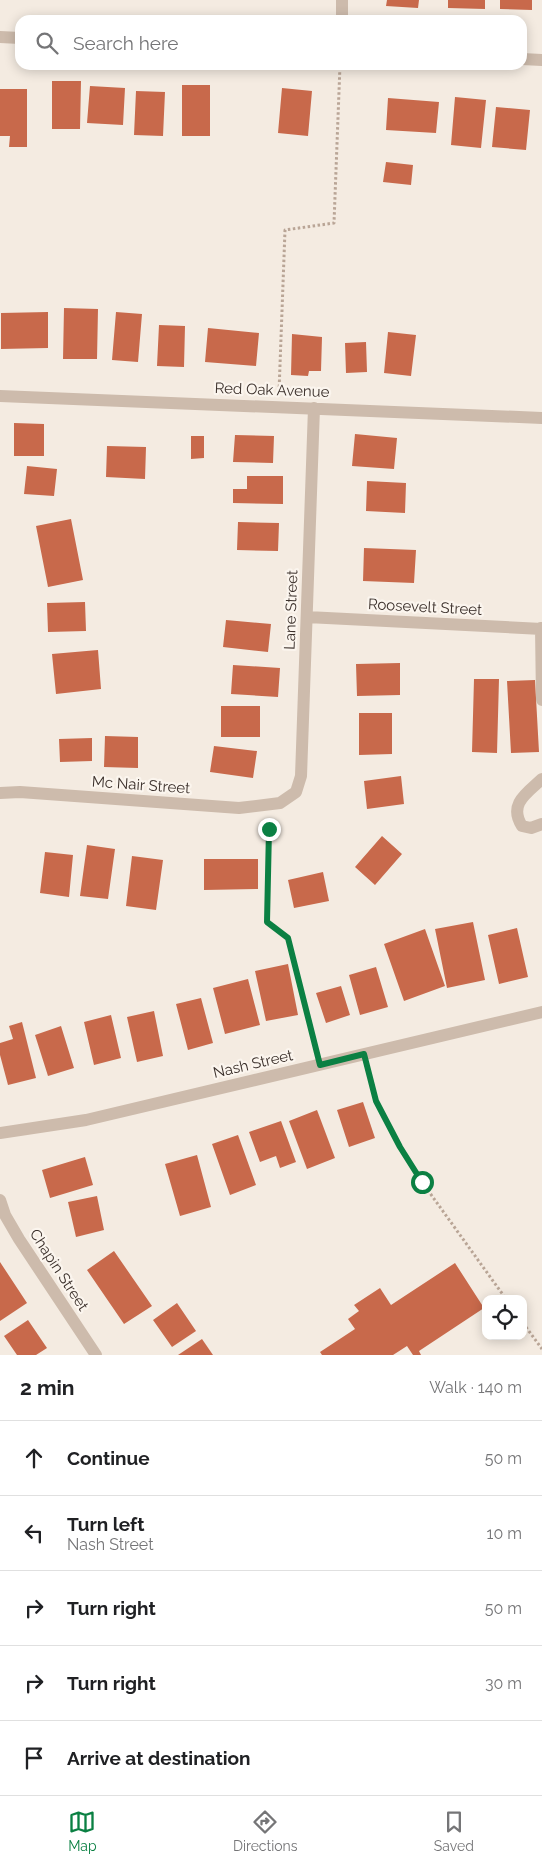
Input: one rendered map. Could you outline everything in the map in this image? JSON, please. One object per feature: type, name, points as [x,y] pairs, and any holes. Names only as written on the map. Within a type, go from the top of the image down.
[{"type":"street","points":[[342,0],[342,15]]},
{"type":"street","points":[[0,37],[15,38]]},
{"type":"street","points":[[527,59],[542,60]]},
{"type":"street","name":"Red Oak Avenue","points":[[0,396],[542,418]]},
{"type":"street","name":"Lane Street","points":[[280,804],[296,792],[301,776],[314,408]]},
{"type":"street","name":"Roosevelt Street","points":[[307,617],[541,628]]},
{"type":"street","points":[[541,628],[542,700]]},
{"type":"street","points":[[542,779],[524,795],[517,806],[517,818],[522,826],[530,828],[542,824]]},
{"type":"street","name":"Mc Nair Street","points":[[0,793],[20,792],[239,808],[280,804]]},
{"type":"street","name":"Nash Street","points":[[0,1133],[86,1120],[542,1012]]},
{"type":"street","name":"Chapin Street","points":[[0,1200],[5,1215],[19,1239],[96,1355]]},
{"type":"path","points":[[279,407],[285,230],[334,223],[340,70]]},
{"type":"path","points":[[269,824],[267,922],[288,938],[320,1065]]},
{"type":"path","points":[[364,1054],[376,1101],[400,1147],[422,1182],[503,1295]]},
{"type":"path","points":[[527,1328],[542,1349]]},
{"type":"building","points":[[387,0],[419,0],[418,8],[386,6]]},
{"type":"building","points":[[448,0],[485,0],[485,9],[448,8]]},
{"type":"building","points":[[500,0],[532,0],[532,10],[500,9]]},
{"type":"building","points":[[52,81],[81,81],[80,129],[52,129]]},
{"type":"building","points":[[182,85],[210,85],[210,136],[182,136]]},
{"type":"building","points":[[90,86],[125,88],[123,125],[87,123]]},
{"type":"building","points":[[282,88],[312,91],[308,136],[278,133]]},
{"type":"building","points":[[0,89],[27,89],[27,147],[9,147],[10,136],[0,136]]},
{"type":"building","points":[[136,91],[165,92],[163,136],[134,135]]},
{"type":"building","points":[[455,97],[486,100],[481,148],[451,145]]},
{"type":"building","points":[[388,98],[439,102],[436,133],[386,130]]},
{"type":"building","points":[[496,107],[530,110],[526,150],[492,147]]},
{"type":"building","points":[[386,162],[413,165],[411,185],[383,182]]},
{"type":"building","points":[[64,308],[98,309],[97,359],[63,359]]},
{"type":"building","points":[[48,312],[48,348],[1,349],[1,313]]},
{"type":"building","points":[[116,312],[142,314],[138,362],[112,360]]},
{"type":"building","points":[[159,325],[185,326],[184,367],[157,366]]},
{"type":"building","points":[[208,328],[259,333],[256,366],[205,362]]},
{"type":"building","points":[[388,332],[416,335],[411,376],[384,373]]},
{"type":"building","points":[[292,334],[322,337],[321,371],[309,371],[308,376],[291,375]]},
{"type":"building","points":[[366,342],[367,372],[346,373],[345,343]]},
{"type":"building","points":[[14,423],[44,424],[44,456],[14,456]]},
{"type":"building","points":[[355,434],[397,438],[394,469],[352,466]]},
{"type":"building","points":[[235,435],[274,436],[273,463],[233,462]]},
{"type":"building","points":[[191,436],[204,436],[204,458],[191,459]]},
{"type":"building","points":[[107,446],[146,447],[145,479],[106,477]]},
{"type":"building","points":[[27,466],[57,469],[54,496],[24,494]]},
{"type":"building","points":[[247,476],[283,476],[283,504],[233,503],[233,489],[247,489]]},
{"type":"building","points":[[367,481],[406,483],[405,513],[366,511]]},
{"type":"building","points":[[71,519],[83,580],[48,587],[36,526]]},
{"type":"building","points":[[238,522],[279,523],[278,551],[237,550]]},
{"type":"building","points":[[364,548],[416,550],[414,583],[363,581]]},
{"type":"building","points":[[85,602],[86,631],[48,632],[47,603]]},
{"type":"building","points":[[226,620],[271,624],[268,652],[223,647]]},
{"type":"building","points":[[98,650],[101,689],[56,694],[52,654]]},
{"type":"building","points":[[400,663],[400,695],[357,696],[356,664]]},
{"type":"building","points":[[233,665],[280,668],[278,697],[231,694]]},
{"type":"building","points":[[474,679],[499,679],[497,753],[472,752]]},
{"type":"building","points":[[535,680],[539,752],[511,753],[507,681]]},
{"type":"building","points":[[221,706],[260,706],[260,737],[221,737]]},
{"type":"building","points":[[359,713],[392,713],[392,754],[359,755]]},
{"type":"building","points":[[105,736],[138,737],[138,768],[104,767]]},
{"type":"building","points":[[92,738],[92,761],[60,762],[59,739]]},
{"type":"building","points":[[214,746],[257,751],[253,778],[210,772]]},
{"type":"building","points":[[401,776],[404,804],[367,809],[364,781]]},
{"type":"building","points":[[382,836],[402,854],[375,885],[355,867]]},
{"type":"building","points":[[87,845],[115,849],[108,899],[80,896]]},
{"type":"building","points":[[45,852],[73,855],[69,897],[40,893]]},
{"type":"building","points":[[132,856],[163,860],[156,910],[126,906]]},
{"type":"building","points":[[204,859],[258,859],[258,889],[204,890]]},
{"type":"building","points":[[323,872],[329,901],[294,908],[288,880]]},
{"type":"building","points":[[473,922],[485,980],[447,988],[435,929]]},
{"type":"building","points":[[517,928],[528,977],[499,984],[488,935]]},
{"type":"building","points":[[425,929],[445,986],[404,1001],[384,944]]},
{"type":"building","points":[[288,964],[298,1015],[266,1021],[255,971]]},
{"type":"building","points":[[376,967],[388,1007],[360,1015],[349,975]]},
{"type":"building","points":[[248,979],[260,1025],[225,1034],[213,988]]},
{"type":"building","points":[[341,986],[350,1015],[326,1023],[316,993]]},
{"type":"building","points":[[201,998],[213,1043],[188,1050],[176,1004]]},
{"type":"building","points":[[154,1011],[163,1056],[137,1062],[127,1017]]},
{"type":"building","points":[[111,1015],[121,1058],[94,1065],[84,1022]]},
{"type":"building","points":[[22,1022],[36,1078],[8,1085],[0,1055],[0,1043],[13,1039],[9,1026]]},
{"type":"building","points":[[61,1026],[74,1068],[48,1076],[35,1035]]},
{"type":"building","points":[[363,1102],[375,1138],[349,1147],[337,1110]]},
{"type":"building","points":[[317,1110],[335,1158],[307,1169],[289,1121]]},
{"type":"building","points":[[281,1121],[296,1162],[280,1168],[276,1156],[260,1162],[249,1132]]},
{"type":"building","points":[[238,1135],[256,1185],[230,1195],[212,1144]]},
{"type":"building","points":[[197,1155],[211,1207],[180,1216],[165,1164]]},
{"type":"building","points":[[85,1157],[93,1185],[50,1198],[42,1170]]},
{"type":"building","points":[[97,1196],[104,1230],[76,1237],[68,1202]]},
{"type":"building","points":[[114,1251],[152,1306],[124,1324],[87,1270]]},
{"type":"building","points":[[0,1262],[27,1303],[0,1321]]},
{"type":"building","points":[[455,1263],[482,1305],[482,1309],[419,1351],[421,1355],[413,1355],[407,1346],[393,1355],[322,1355],[320,1352],[355,1329],[348,1319],[359,1311],[354,1305],[380,1288],[391,1305]]},
{"type":"building","points":[[177,1303],[196,1331],[172,1347],[153,1320]]},
{"type":"building","points":[[28,1320],[47,1348],[36,1355],[17,1355],[4,1336]]},
{"type":"building","points":[[202,1339],[213,1355],[178,1355]]},
{"type":"route","points":[[269,829],[267,922],[288,938],[320,1065],[364,1054],[376,1101],[400,1147],[422,1182]]}]
